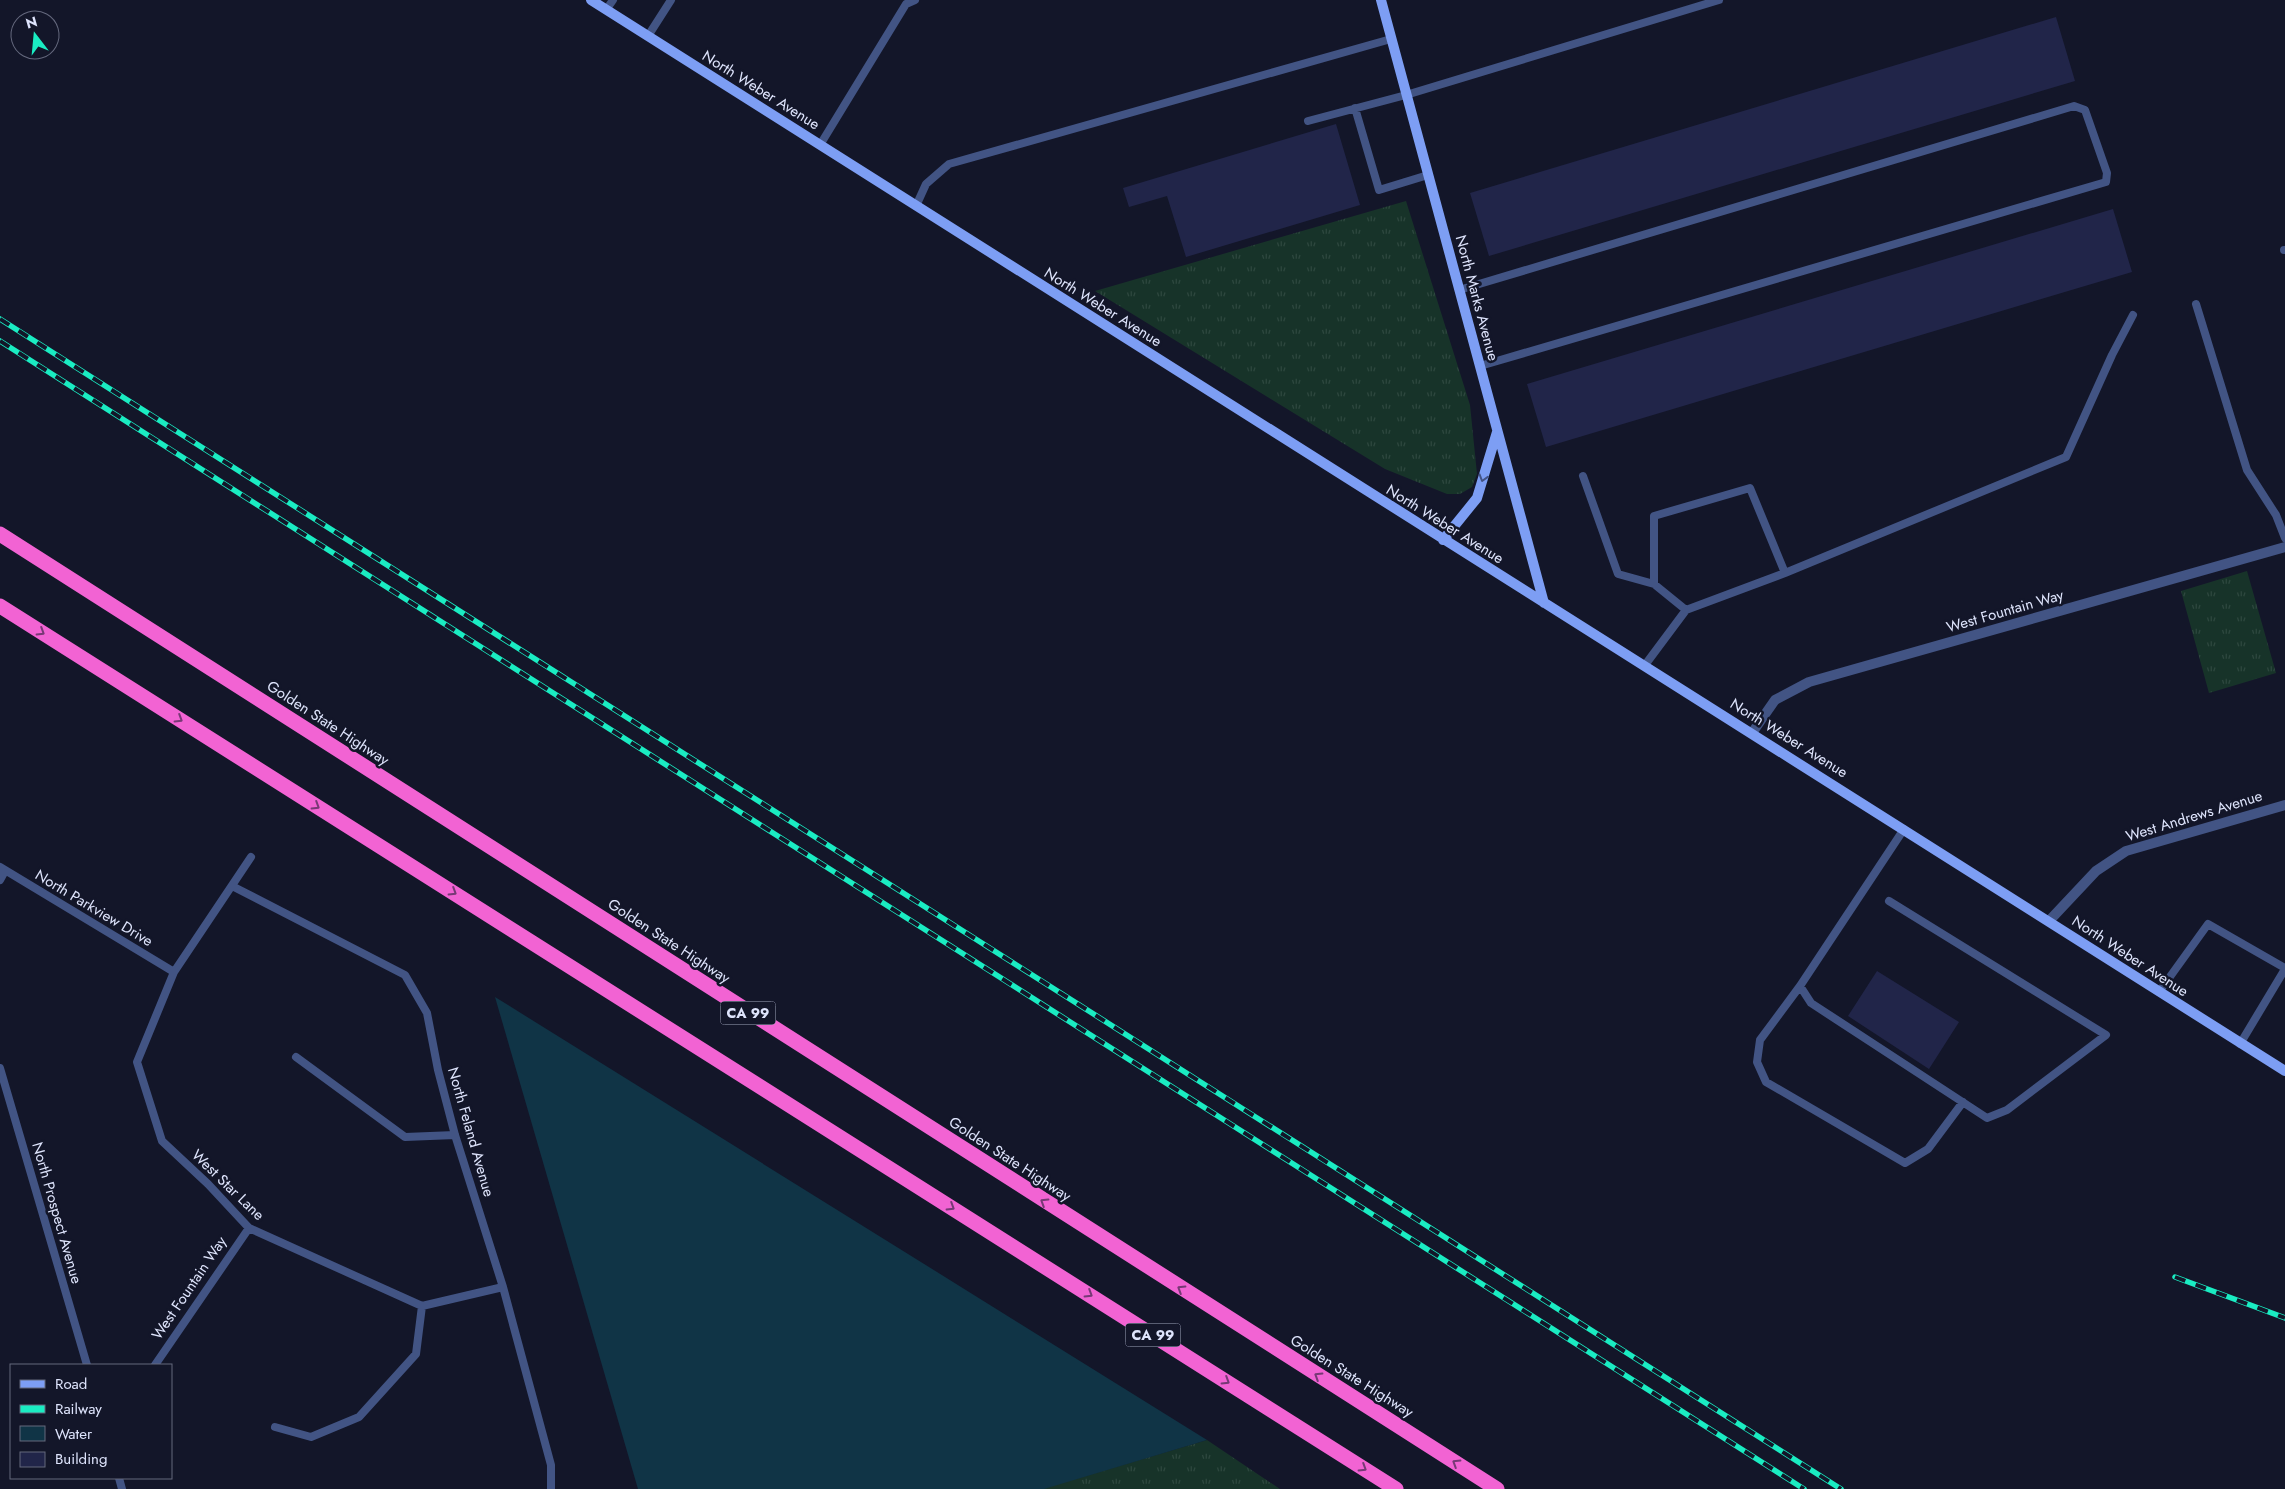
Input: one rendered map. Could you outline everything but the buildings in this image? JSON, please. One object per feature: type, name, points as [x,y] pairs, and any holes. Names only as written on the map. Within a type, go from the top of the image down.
[{"type":"highway","name":"Golden State Highway","points":[[0,534],[1497,1489]]},
{"type":"highway","name":"CA 99","points":[[0,606],[1396,1489]]},
{"type":"main road","name":"North Weber Avenue","points":[[590,0],[2285,1071]]},
{"type":"main road","name":"North Marks Avenue","points":[[1381,0],[1544,604]]},
{"type":"main road","points":[[1443,540],[1477,498],[1497,432]]},
{"type":"street","name":"West Fountain Way","points":[[1752,733],[1775,700],[1809,682],[2285,547]]},
{"type":"street","name":"West Andrews Avenue","points":[[2049,921],[2096,871],[2126,851],[2285,804]]},
{"type":"lane","points":[[606,10],[613,0]]},
{"type":"lane","points":[[648,36],[671,0]]},
{"type":"lane","points":[[820,145],[906,4],[915,0]]},
{"type":"lane","points":[[1308,121],[1406,95],[1719,0]]},
{"type":"lane","points":[[916,206],[926,184],[949,164],[1392,39]]},
{"type":"lane","points":[[1459,290],[2074,106],[2086,110],[2107,173],[2106,182],[1480,366]]},
{"type":"lane","points":[[1355,108],[1379,190],[1428,175]]},
{"type":"lane","points":[[2196,304],[2247,470],[2276,515],[2285,538]]},
{"type":"lane","points":[[1645,665],[1686,610],[1785,573],[2066,457],[2112,355],[2133,315]]},
{"type":"lane","points":[[1583,476],[1618,574],[1654,584],[1686,610]]},
{"type":"lane","points":[[1654,584],[1654,516],[1750,488],[1785,573]]},
{"type":"lane","points":[[1904,829],[1800,986],[1760,1040],[1757,1062],[1766,1082],[1905,1163],[1928,1149],[1963,1102]]},
{"type":"lane","name":"West Star Lane","points":[[251,857],[174,972],[137,1062],[162,1141],[208,1184],[248,1228],[422,1306]]},
{"type":"lane","points":[[0,880],[3,869]]},
{"type":"lane","name":"North Parkview Drive","points":[[3,869],[174,972]]},
{"type":"lane","name":"North Feland Avenue","points":[[232,886],[405,974],[427,1012],[438,1070],[455,1135],[503,1287],[551,1465],[551,1489]]},
{"type":"lane","points":[[1800,986],[1811,1003],[1987,1118],[2007,1110],[2106,1035],[1889,901]]},
{"type":"lane","points":[[2159,992],[2208,924],[2285,968],[2240,1044]]},
{"type":"lane","points":[[296,1057],[405,1137],[455,1135]]},
{"type":"lane","name":"North Prospect Avenue","points":[[0,1068],[87,1364]]},
{"type":"lane","name":"West Fountain Way","points":[[156,1364],[248,1228]]},
{"type":"lane","points":[[275,1427],[311,1437],[359,1417],[416,1354],[422,1306],[503,1287]]},
{"type":"green space","points":[[1406,201],[1470,405],[1477,474],[1472,487],[1460,494],[1447,494],[1385,469],[1095,291]]},
{"type":"green space","points":[[2247,571],[2276,673],[2209,693],[2181,591]]},
{"type":"green space","points":[[1207,1440],[1280,1489],[1041,1489]]},
{"type":"water","points":[[495,997],[1207,1440],[1044,1489],[638,1489]]},
{"type":"railway","points":[[0,319],[1841,1489]]},
{"type":"railway","points":[[0,341],[1804,1489]]},
{"type":"railway","points":[[2175,1277],[2285,1318]]}]
